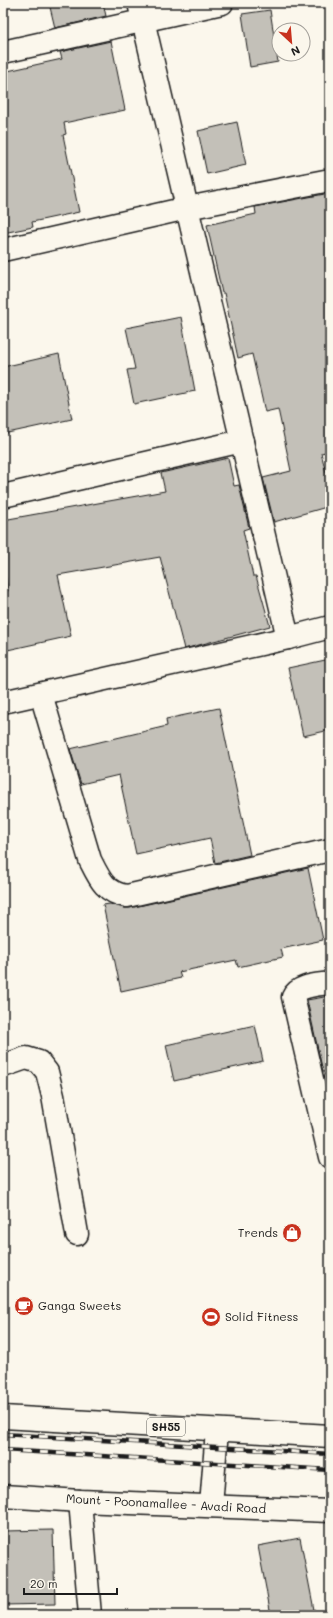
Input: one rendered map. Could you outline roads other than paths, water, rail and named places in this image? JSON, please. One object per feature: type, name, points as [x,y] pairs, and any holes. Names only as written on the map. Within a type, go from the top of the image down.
[{"type":"street","points":[[3,52],[141,12],[222,3]]},
{"type":"street","points":[[141,12],[288,638]]},
{"type":"street","points":[[3,250],[187,208],[330,180]]},
{"type":"street","points":[[3,496],[242,440]]},
{"type":"street","points":[[3,702],[288,638],[330,627]]},
{"type":"street","points":[[41,694],[90,860],[99,879],[116,894],[127,896],[330,850]]},
{"type":"street","points":[[330,983],[301,989],[295,992],[293,997],[330,1157]]},
{"type":"street","points":[[3,1066],[26,1058],[39,1062],[47,1072],[53,1096],[77,1234]]},
{"type":"street","name":"SH55","points":[[3,1417],[330,1436]]},
{"type":"street","points":[[211,1506],[217,1430]]},
{"type":"street","name":"Mount - Poonamallee - Avadi Road","points":[[3,1496],[80,1501],[330,1511]]},
{"type":"street","points":[[80,1501],[90,1615]]},
{"type":"railway","points":[[3,1434],[330,1454]]},
{"type":"railway","points":[[3,1450],[330,1470]]},
{"type":"place","name":"Trends","points":[[292,1233]]},
{"type":"place","name":"Ganga Sweets","points":[[24,1306]]},
{"type":"place","name":"Solid Fitness","points":[[211,1317]]}]
